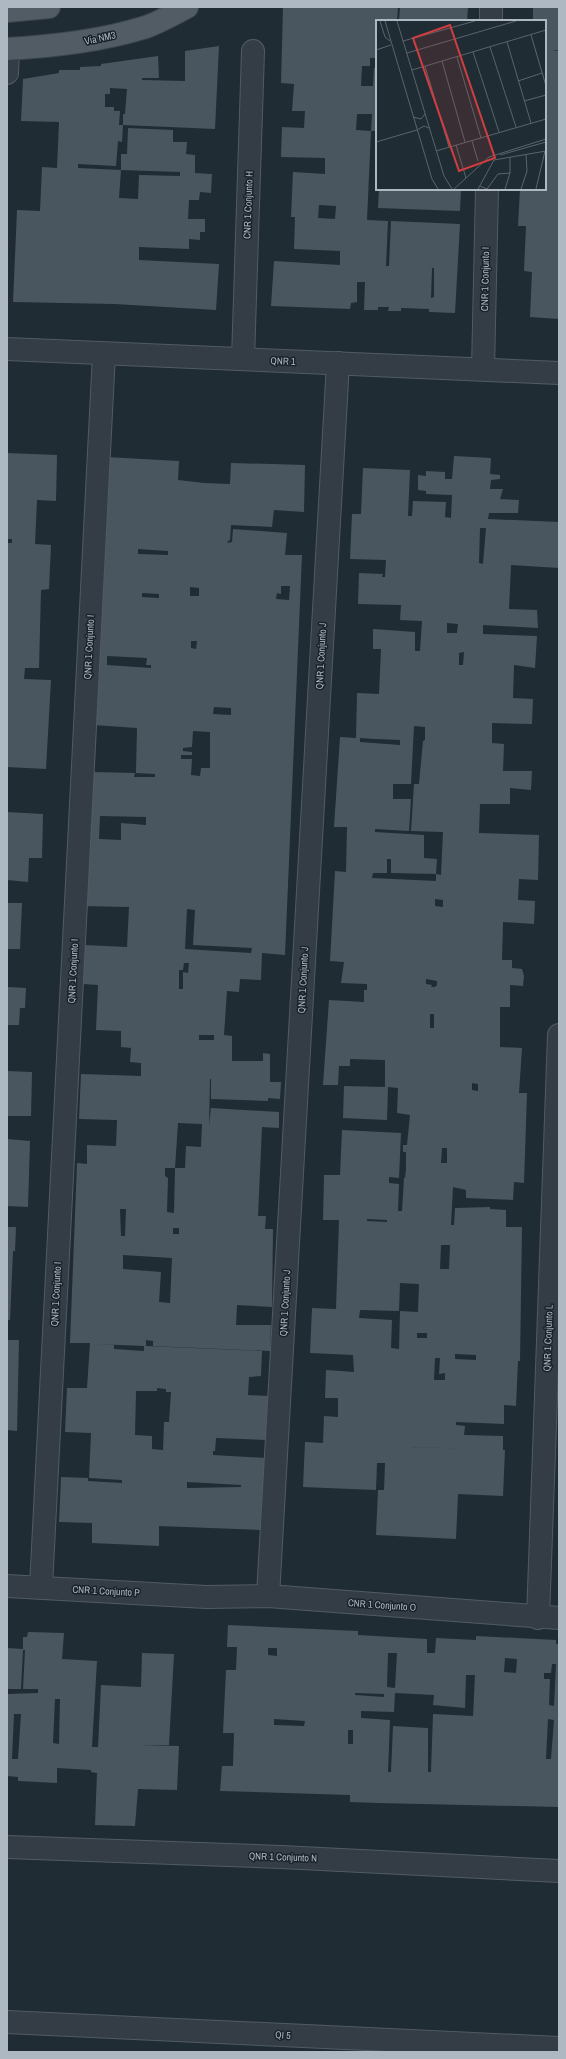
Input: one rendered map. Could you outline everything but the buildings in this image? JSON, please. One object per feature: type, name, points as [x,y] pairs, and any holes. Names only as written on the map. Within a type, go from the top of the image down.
[{"type":"main road","points":[[7,11],[49,7]]},
{"type":"main road","name":"Via NM3","points":[[8,49],[56,46],[117,34],[147,26],[187,7]]},
{"type":"street","points":[[491,7],[491,20]]},
{"type":"street","points":[[7,72],[8,49]]},
{"type":"street","name":"CNR 1 Conjunto H","points":[[243,359],[254,51]]},
{"type":"street","name":"CNR 1 Conjunto I","points":[[483,369],[487,190]]},
{"type":"street","name":"QNR 1","points":[[7,349],[559,373]]},
{"type":"street","name":"QNR 1 Conjunto I","points":[[41,1588],[104,354]]},
{"type":"street","name":"QNR 1 Conjunto J","points":[[268,1596],[338,363]]},
{"type":"street","name":"QNR 1 Conjunto L","points":[[548,1618],[559,1034]]},
{"type":"street","name":"CNR 1 Conjunto P","points":[[7,1586],[206,1597]]},
{"type":"street","name":"CNR 1 Conjunto O","points":[[206,1597],[268,1596],[548,1618]]},
{"type":"street","name":"QNR 1 Conjunto N","points":[[7,1847],[281,1857],[559,1871]]},
{"type":"street","name":"QI 5","points":[[7,2022],[533,2050],[559,2048]]}]
